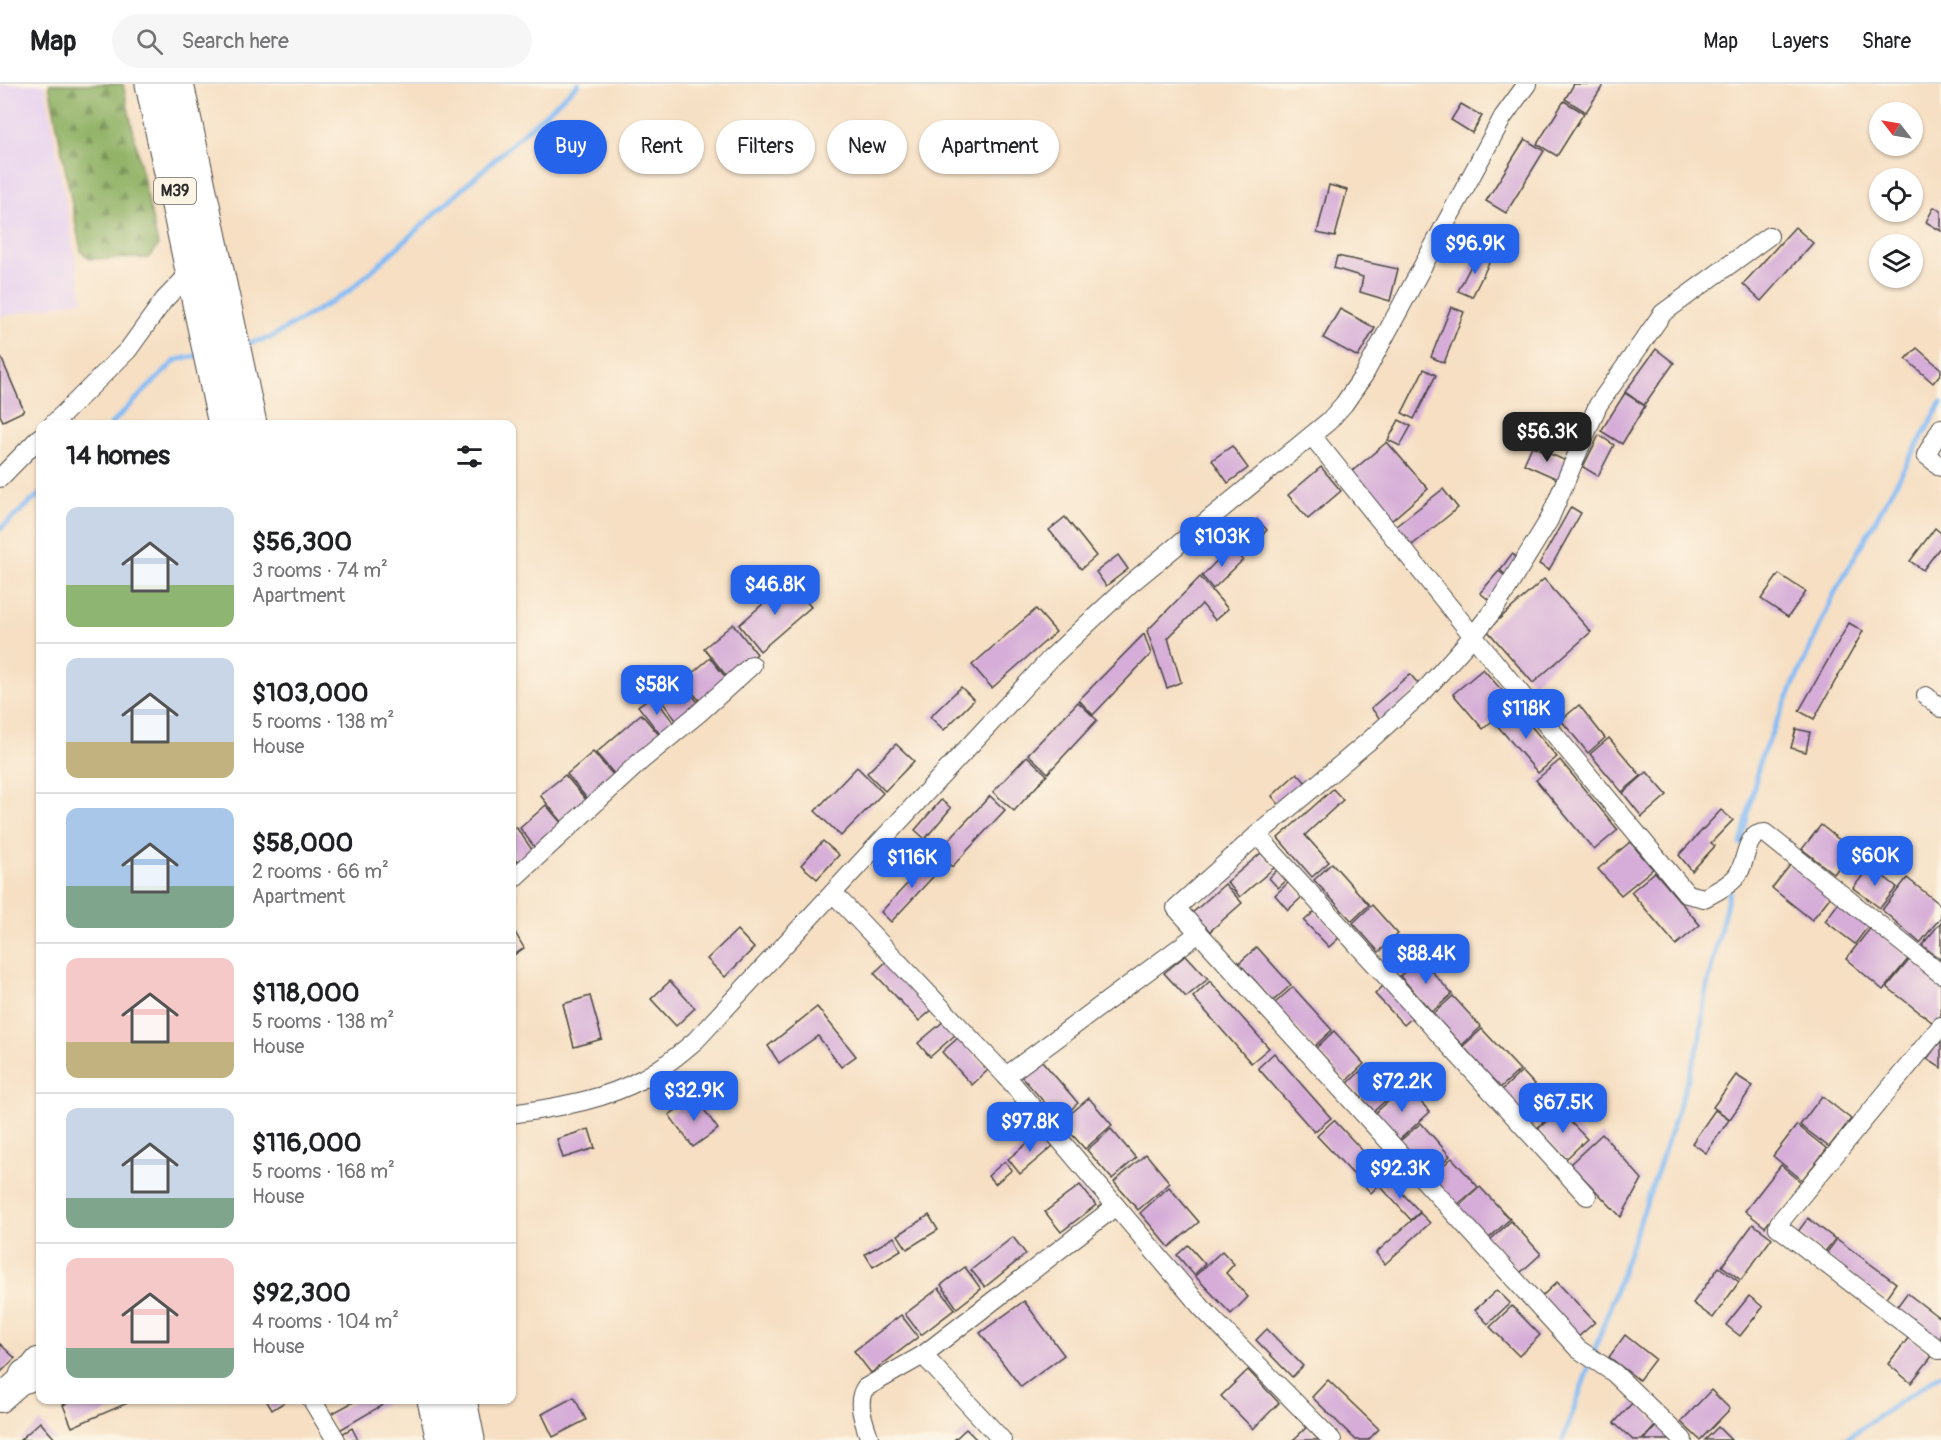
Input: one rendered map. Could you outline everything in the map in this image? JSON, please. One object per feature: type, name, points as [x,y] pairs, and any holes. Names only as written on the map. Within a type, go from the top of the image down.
[{"type":"highway","name":"M39","points":[[153,84],[228,379],[248,420]]},
{"type":"highway","name":"M39","points":[[177,84],[204,287]]},
{"type":"highway","name":"M39","points":[[225,420],[228,379]]},
{"type":"highway","points":[[435,1404],[442,1440]]},
{"type":"highway","points":[[461,1404],[468,1440]]},
{"type":"main road","points":[[0,1399],[36,1367]]},
{"type":"street","points":[[516,1113],[595,1099],[643,1079],[662,1068],[696,1040],[1089,620],[1312,436],[1344,404],[1364,375],[1503,117],[1527,84]]},
{"type":"street","points":[[1683,1440],[1614,1373],[1578,1349],[1176,908],[1257,835],[1417,698],[1473,636],[1495,608],[1549,520],[1598,405],[1664,313],[1769,236]]},
{"type":"street","points":[[57,420],[128,350],[164,300],[204,287]]},
{"type":"street","points":[[1941,428],[1926,455],[1941,467]]},
{"type":"street","points":[[1312,436],[1473,636],[1687,894],[1704,898],[1736,878],[1747,854],[1751,838],[1757,833],[1765,833],[1941,974]]},
{"type":"street","points":[[0,478],[36,441]]},
{"type":"street","points":[[516,876],[643,759],[752,665]]},
{"type":"street","points":[[1926,696],[1941,708]]},
{"type":"street","points":[[1257,835],[1587,1196]]},
{"type":"street","points":[[833,893],[1006,1076],[1202,1308],[1332,1440]]},
{"type":"street","points":[[1006,1076],[1199,933]]},
{"type":"street","points":[[1939,1350],[1778,1227],[1941,1026]]},
{"type":"street","points":[[870,1440],[860,1405],[861,1394],[865,1388],[922,1355],[1116,1206]]},
{"type":"street","points":[[922,1355],[1002,1440]]},
{"type":"street","points":[[314,1404],[336,1440]]},
{"type":"shaded area","points":[[0,84],[45,84],[83,300],[0,317]]},
{"type":"green space","points":[[49,84],[123,84],[158,246],[148,258],[90,259],[81,251]]},
{"type":"building","points":[[1574,84],[1604,84],[1586,112],[1565,99]]},
{"type":"building","points":[[1564,101],[1584,113],[1557,156],[1537,144]]},
{"type":"building","points":[[1461,104],[1482,116],[1472,133],[1451,120]]},
{"type":"building","points":[[1525,139],[1544,151],[1506,213],[1486,201]]},
{"type":"building","points":[[1329,185],[1347,190],[1335,237],[1317,233]]},
{"type":"building","points":[[1934,207],[1941,211],[1941,231],[1926,222]]},
{"type":"building","points":[[1795,227],[1813,243],[1761,301],[1743,284]]},
{"type":"building","points":[[1478,252],[1491,259],[1472,297],[1458,291]]},
{"type":"building","points":[[1337,256],[1398,269],[1390,301],[1360,292],[1363,277],[1334,268]]},
{"type":"building","points":[[1451,307],[1464,312],[1444,363],[1431,357]]},
{"type":"building","points":[[1340,309],[1375,328],[1358,357],[1323,338]]},
{"type":"building","points":[[1917,348],[1941,369],[1941,373],[1933,383],[1906,359]]},
{"type":"building","points":[[1656,349],[1674,363],[1644,405],[1625,392]]},
{"type":"building","points":[[0,355],[24,411],[3,421],[0,415]]},
{"type":"building","points":[[1424,369],[1436,375],[1414,419],[1402,413]]},
{"type":"building","points":[[1625,393],[1645,406],[1622,444],[1601,431]]},
{"type":"building","points":[[1399,420],[1411,426],[1400,446],[1388,440]]},
{"type":"building","points":[[1599,435],[1614,445],[1598,476],[1583,467]]},
{"type":"building","points":[[1387,442],[1428,489],[1391,521],[1350,473]]},
{"type":"building","points":[[1232,446],[1248,468],[1228,483],[1212,460]]},
{"type":"building","points":[[1532,446],[1571,463],[1562,481],[1524,464]]},
{"type":"building","points":[[1321,467],[1341,491],[1308,519],[1288,495]]},
{"type":"building","points":[[1443,489],[1458,508],[1412,545],[1396,526]]},
{"type":"building","points":[[1571,507],[1581,513],[1549,570],[1539,564]]},
{"type":"building","points":[[1065,517],[1096,556],[1081,569],[1049,530]]},
{"type":"building","points":[[1257,519],[1267,530],[1241,556],[1231,545]]},
{"type":"building","points":[[1935,528],[1941,533],[1941,546],[1923,570],[1910,561]]},
{"type":"building","points":[[1231,546],[1243,560],[1213,589],[1202,576]]},
{"type":"building","points":[[1512,554],[1522,560],[1509,578],[1500,570]]},
{"type":"building","points":[[1118,555],[1128,569],[1106,586],[1096,572]]},
{"type":"building","points":[[1499,571],[1508,579],[1489,600],[1480,593]]},
{"type":"building","points":[[1779,574],[1806,592],[1788,617],[1761,599]]},
{"type":"building","points":[[1200,577],[1228,609],[1215,620],[1202,604],[1168,638],[1181,682],[1167,688],[1147,631]]},
{"type":"building","points":[[1544,579],[1591,632],[1533,683],[1487,630]]},
{"type":"building","points":[[789,581],[811,607],[760,651],[739,625]]},
{"type":"building","points":[[1036,609],[1056,632],[992,688],[972,665]]},
{"type":"building","points":[[1849,623],[1863,631],[1814,719],[1799,711]]},
{"type":"building","points":[[733,624],[757,654],[728,678],[704,648]]},
{"type":"building","points":[[1144,634],[1151,654],[1093,715],[1079,700]]},
{"type":"building","points":[[710,658],[727,679],[700,701],[683,681]]},
{"type":"building","points":[[1483,669],[1513,703],[1483,729],[1453,694]]},
{"type":"building","points":[[1410,674],[1421,687],[1382,721],[1371,708]]},
{"type":"building","points":[[685,686],[701,706],[679,724],[663,703]]},
{"type":"building","points":[[961,687],[974,700],[944,730],[930,717]]},
{"type":"building","points":[[653,695],[676,726],[662,737],[638,706]]},
{"type":"building","points":[[1078,702],[1097,720],[1048,773],[1028,754]]},
{"type":"building","points":[[1579,705],[1605,738],[1588,753],[1561,720]]},
{"type":"building","points":[[1515,707],[1557,757],[1538,773],[1496,724]]},
{"type":"building","points":[[641,714],[661,737],[616,776],[596,753]]},
{"type":"building","points":[[1796,729],[1810,732],[1806,752],[1791,748]]},
{"type":"building","points":[[1609,738],[1641,776],[1622,792],[1590,754]]},
{"type":"building","points":[[896,744],[914,761],[885,791],[867,773]]},
{"type":"building","points":[[593,752],[616,778],[589,801],[567,774]]},
{"type":"building","points":[[1027,756],[1047,775],[1014,811],[993,792]]},
{"type":"building","points":[[1560,760],[1618,830],[1594,850],[1536,780]]},
{"type":"building","points":[[857,767],[883,793],[841,836],[815,811]]},
{"type":"building","points":[[1647,772],[1667,795],[1642,817],[1623,793]]},
{"type":"building","points":[[1297,773],[1307,784],[1281,807],[1272,796]]},
{"type":"building","points":[[565,775],[588,802],[563,823],[540,795]]},
{"type":"building","points":[[1333,789],[1343,800],[1305,835],[1329,862],[1312,877],[1278,838]]},
{"type":"building","points":[[990,796],[1005,810],[952,867],[937,852]]},
{"type":"building","points":[[941,800],[951,808],[925,839],[915,830]]},
{"type":"building","points":[[546,805],[562,824],[535,848],[520,828]]},
{"type":"building","points":[[1721,810],[1733,820],[1711,843],[1715,846],[1692,871],[1679,855]]},
{"type":"building","points":[[1821,825],[1852,850],[1834,874],[1802,849]]},
{"type":"building","points":[[516,827],[533,851],[517,862],[516,860]]},
{"type":"building","points":[[823,841],[839,855],[817,879],[801,865]]},
{"type":"building","points":[[1630,842],[1653,869],[1621,895],[1598,869]]},
{"type":"building","points":[[1261,853],[1275,867],[1240,897],[1227,882]]},
{"type":"building","points":[[933,856],[943,866],[891,922],[881,912]]},
{"type":"building","points":[[1332,863],[1369,905],[1352,921],[1314,880]]},
{"type":"building","points":[[1791,864],[1831,896],[1812,920],[1772,888]]},
{"type":"building","points":[[1870,866],[1897,887],[1880,908],[1853,888]]},
{"type":"building","points":[[1277,870],[1287,880],[1278,888],[1269,878]]},
{"type":"building","points":[[1655,872],[1700,925],[1676,945],[1631,892]]},
{"type":"building","points":[[1907,878],[1941,905],[1941,917],[1920,943],[1882,910]]},
{"type":"building","points":[[1289,882],[1302,897],[1288,910],[1275,895]]},
{"type":"building","points":[[1225,884],[1242,903],[1208,933],[1191,914]]},
{"type":"building","points":[[1840,901],[1870,924],[1855,944],[1825,921]]},
{"type":"building","points":[[1372,905],[1398,934],[1379,952],[1353,923]]},
{"type":"building","points":[[1315,911],[1340,937],[1329,947],[1304,921]]},
{"type":"building","points":[[1941,922],[1941,960],[1922,945]]},
{"type":"building","points":[[1872,926],[1909,958],[1883,990],[1846,959]]},
{"type":"building","points":[[737,930],[754,948],[725,977],[707,959]]},
{"type":"building","points":[[516,934],[524,948],[516,954]]},
{"type":"building","points":[[1257,947],[1291,985],[1273,1001],[1239,963]]},
{"type":"building","points":[[1186,955],[1208,979],[1186,997],[1164,973]]},
{"type":"building","points":[[1420,958],[1452,994],[1432,1012],[1400,976]]},
{"type":"building","points":[[1910,959],[1941,984],[1941,1021],[1937,1026],[1887,987]]},
{"type":"building","points":[[888,960],[933,1009],[919,1021],[874,973]]},
{"type":"building","points":[[670,981],[695,1008],[676,1026],[651,999]]},
{"type":"building","points":[[1210,981],[1269,1048],[1251,1063],[1193,997]]},
{"type":"building","points":[[1385,984],[1414,1016],[1404,1025],[1375,994]]},
{"type":"building","points":[[1293,987],[1332,1030],[1314,1047],[1275,1003]]},
{"type":"building","points":[[590,996],[602,1039],[574,1047],[563,1004]]},
{"type":"building","points":[[1453,996],[1481,1027],[1462,1045],[1433,1014]]},
{"type":"building","points":[[817,1007],[856,1056],[841,1067],[818,1036],[779,1063],[768,1046]]},
{"type":"building","points":[[944,1021],[955,1035],[930,1057],[918,1043]]},
{"type":"building","points":[[1482,1029],[1520,1070],[1500,1088],[1463,1046]]},
{"type":"building","points":[[1334,1031],[1364,1064],[1346,1081],[1316,1048]]},
{"type":"building","points":[[958,1038],[988,1070],[972,1085],[942,1052]]},
{"type":"building","points":[[1941,1040],[1941,1068],[1927,1059]]},
{"type":"building","points":[[1274,1053],[1331,1118],[1314,1132],[1258,1068]]},
{"type":"building","points":[[1042,1061],[1078,1103],[1060,1120],[1021,1076]]},
{"type":"building","points":[[1368,1064],[1394,1093],[1374,1111],[1348,1083]]},
{"type":"building","points":[[1522,1071],[1557,1109],[1537,1128],[1502,1090]]},
{"type":"building","points":[[1736,1075],[1753,1086],[1730,1119],[1713,1107]]},
{"type":"building","points":[[1406,1086],[1430,1112],[1399,1140],[1375,1113]]},
{"type":"building","points":[[1822,1096],[1851,1119],[1829,1147],[1800,1125]]},
{"type":"building","points":[[695,1097],[718,1129],[693,1147],[669,1115]]},
{"type":"building","points":[[1089,1098],[1112,1125],[1085,1149],[1061,1122]]},
{"type":"building","points":[[1559,1110],[1587,1139],[1566,1159],[1538,1129]]},
{"type":"building","points":[[1715,1110],[1729,1120],[1706,1153],[1692,1143]]},
{"type":"building","points":[[1334,1120],[1387,1177],[1371,1193],[1317,1136]]},
{"type":"building","points":[[1421,1123],[1450,1156],[1430,1174],[1400,1141]]},
{"type":"building","points":[[1797,1125],[1827,1149],[1802,1180],[1773,1156]]},
{"type":"building","points":[[589,1129],[595,1148],[563,1158],[557,1139]]},
{"type":"building","points":[[1111,1129],[1136,1158],[1112,1179],[1087,1150]]},
{"type":"building","points":[[1041,1132],[1053,1146],[1020,1174],[1008,1159]]},
{"type":"building","points":[[1602,1134],[1642,1179],[1621,1217],[1570,1164]]},
{"type":"building","points":[[1146,1154],[1170,1183],[1138,1210],[1114,1182]]},
{"type":"building","points":[[1452,1158],[1478,1187],[1457,1205],[1431,1176]]},
{"type":"building","points":[[1005,1161],[1012,1170],[995,1184],[988,1176]]},
{"type":"building","points":[[1781,1165],[1801,1182],[1765,1227],[1745,1211]]},
{"type":"building","points":[[1389,1179],[1420,1212],[1411,1220],[1381,1187]]},
{"type":"building","points":[[1080,1185],[1096,1205],[1061,1232],[1045,1212]]},
{"type":"building","points":[[1169,1187],[1199,1222],[1169,1247],[1140,1213]]},
{"type":"building","points":[[1480,1187],[1510,1219],[1488,1239],[1458,1207]]},
{"type":"building","points":[[1420,1213],[1430,1223],[1385,1264],[1376,1253]]},
{"type":"building","points":[[929,1215],[938,1230],[907,1249],[898,1235]]},
{"type":"building","points":[[1808,1218],[1835,1239],[1824,1253],[1797,1233]]},
{"type":"building","points":[[1511,1221],[1541,1254],[1520,1273],[1490,1240]]},
{"type":"building","points":[[1753,1224],[1772,1238],[1741,1280],[1722,1266]]},
{"type":"building","points":[[894,1237],[901,1250],[873,1267],[865,1254]]},
{"type":"building","points":[[1013,1237],[1026,1254],[985,1287],[971,1270]]},
{"type":"building","points":[[1837,1239],[1896,1283],[1885,1299],[1825,1255]]},
{"type":"building","points":[[1188,1245],[1205,1264],[1194,1275],[1177,1255]]},
{"type":"building","points":[[1222,1251],[1234,1264],[1226,1273],[1248,1297],[1231,1314],[1195,1276]]},
{"type":"building","points":[[965,1267],[981,1289],[957,1308],[941,1285]]},
{"type":"building","points":[[1719,1267],[1739,1282],[1713,1318],[1693,1303]]},
{"type":"building","points":[[1557,1282],[1595,1322],[1577,1338],[1540,1298]]},
{"type":"building","points":[[939,1288],[955,1309],[921,1335],[905,1314]]},
{"type":"building","points":[[1497,1290],[1510,1303],[1488,1324],[1475,1310]]},
{"type":"building","points":[[1907,1293],[1941,1319],[1941,1342],[1896,1308]]},
{"type":"building","points":[[1749,1296],[1763,1307],[1740,1336],[1726,1325]]},
{"type":"building","points":[[1024,1301],[1064,1355],[1021,1387],[980,1333]]},
{"type":"building","points":[[1512,1306],[1540,1335],[1519,1356],[1490,1327]]},
{"type":"building","points":[[901,1315],[918,1337],[871,1373],[854,1351]]},
{"type":"building","points":[[1267,1329],[1303,1366],[1292,1377],[1256,1340]]},
{"type":"building","points":[[1625,1335],[1655,1359],[1639,1380],[1609,1357]]},
{"type":"building","points":[[1909,1337],[1932,1356],[1911,1383],[1888,1364]]},
{"type":"building","points":[[0,1344],[15,1358],[0,1373]]},
{"type":"building","points":[[1248,1370],[1279,1403],[1253,1429],[1221,1396]]},
{"type":"building","points":[[1328,1380],[1379,1429],[1368,1440],[1356,1440],[1312,1397]]},
{"type":"building","points":[[1711,1390],[1730,1409],[1700,1440],[1681,1422]]},
{"type":"building","points":[[574,1397],[586,1420],[553,1437],[542,1414]]},
{"type":"building","points":[[1634,1401],[1658,1423],[1642,1440],[1633,1440],[1614,1423]]},
{"type":"building","points":[[65,1404],[125,1404],[72,1427],[63,1405]]},
{"type":"building","points":[[268,1404],[282,1404],[272,1410]]},
{"type":"building","points":[[350,1404],[384,1404],[338,1431],[329,1415]]},
{"type":"building","points":[[40,1422],[56,1440],[20,1440]]},
{"type":"building","points":[[1658,1424],[1675,1440],[1644,1440]]},
{"type":"building","points":[[1307,1427],[1319,1440],[1293,1440]]},
{"type":"building","points":[[1718,1427],[1731,1440],[1705,1440]]},
{"type":"building","points":[[352,1428],[358,1440],[343,1440],[340,1435]]},
{"type":"building","points":[[966,1429],[977,1440],[954,1440]]},
{"type":"waterway","points":[[244,344],[270,338],[348,292],[578,84]]},
{"type":"waterway","points":[[115,420],[176,360],[200,355]]},
{"type":"waterway","points":[[1741,844],[1761,757],[1834,594],[1941,403]]},
{"type":"waterway","points":[[0,529],[36,498]]},
{"type":"waterway","points":[[1563,1440],[1659,1167],[1699,1045],[1705,995],[1730,889]]},
{"type":"waterway","points":[[1844,1440],[1941,1374]]}]
